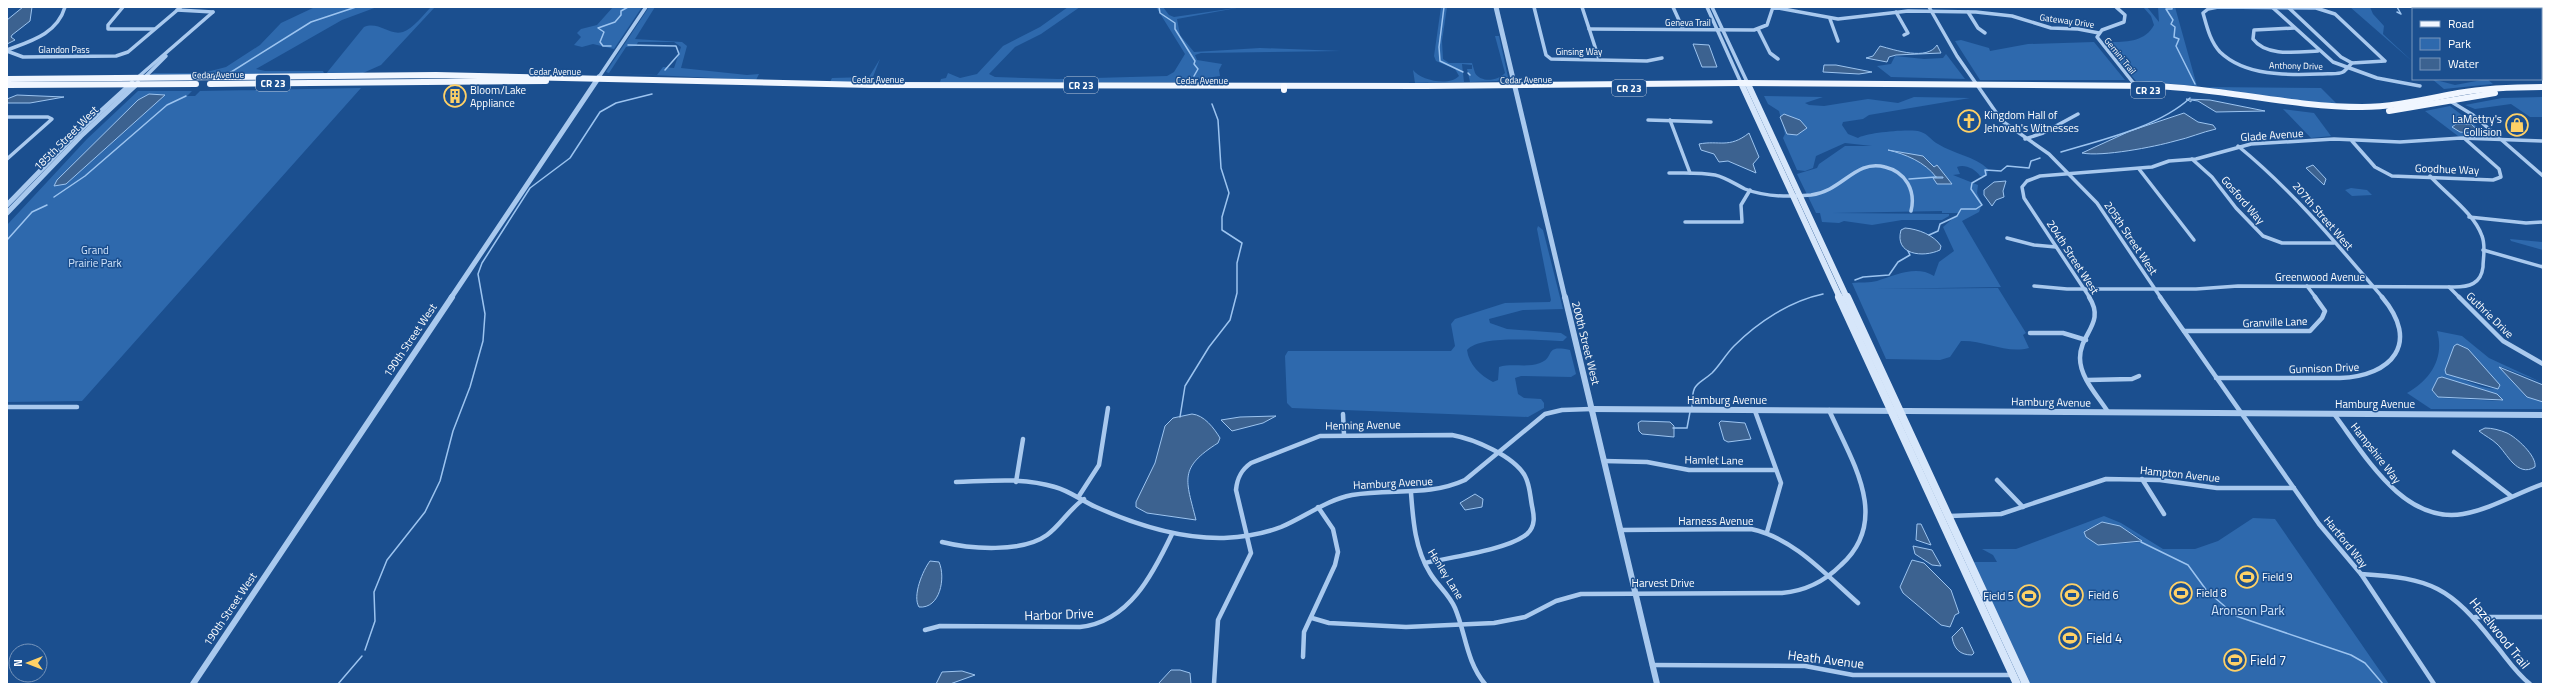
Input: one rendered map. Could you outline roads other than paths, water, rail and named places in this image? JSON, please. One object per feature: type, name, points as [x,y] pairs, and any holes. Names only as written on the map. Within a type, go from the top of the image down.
[{"type":"main road","name":"Cedar Avenue","points":[[7,79],[138,81],[598,79],[760,89],[1746,86]]},
{"type":"main road","name":"Cedar Avenue","points":[[7,85],[130,84],[138,81]]},
{"type":"main road","name":"CR 23","points":[[1978,87],[2135,85],[2192,88],[2310,104],[2351,107],[2400,105],[2488,89],[2543,87]]},
{"type":"main road","name":"CR 23","points":[[1746,86],[1978,87],[2181,91],[2307,108],[2358,112],[2403,109],[2493,93],[2543,92]]},
{"type":"main road","points":[[1746,86],[1896,410],[2017,684]]},
{"type":"main road","points":[[1896,410],[1950,516],[2026,684]]},
{"type":"street","points":[[7,51],[53,27],[61,19],[65,7]]},
{"type":"street","points":[[123,7],[107,28],[111,30],[154,29],[181,7]]},
{"type":"street","name":"190th Street West","points":[[193,684],[646,7]]},
{"type":"street","name":"200th Street West","points":[[1496,7],[1657,684]]},
{"type":"street","name":"Ginsing Way","points":[[1534,7],[1546,54],[1550,59],[1647,61],[1662,58]]},
{"type":"street","points":[[1582,7],[1599,59]]},
{"type":"street","points":[[1673,7],[1683,30]]},
{"type":"street","points":[[1706,7],[1716,30],[1746,86]]},
{"type":"street","points":[[1712,7],[1746,86]]},
{"type":"street","points":[[1773,7],[1768,23],[1758,29],[1770,53],[1778,59]]},
{"type":"street","name":"Gateway Drive","points":[[1773,7],[1830,19],[1853,19],[1896,12],[1968,12],[2012,16],[2051,28],[2078,29],[2099,33]]},
{"type":"street","points":[[1929,7],[1957,56],[1978,87]]},
{"type":"street","name":"Gemini Trail","points":[[2116,7],[2125,16],[2124,22],[2099,33],[2097,37],[2099,42],[2135,85]]},
{"type":"street","points":[[2272,7],[2318,8],[2332,12],[2385,60],[2352,63],[2340,55],[2289,8]]},
{"type":"street","points":[[2272,7],[2318,51],[2330,60],[2347,68],[2380,79],[2420,86]]},
{"type":"street","name":"Anthony Drive","points":[[2272,7],[2215,8],[2206,10],[2203,14],[2211,40],[2230,60],[2245,68],[2270,73],[2336,73],[2347,68]]},
{"type":"street","points":[[138,81],[213,12],[177,10]]},
{"type":"street","points":[[1896,12],[1908,33],[1904,35]]},
{"type":"street","points":[[1968,12],[1978,28],[1985,33]]},
{"type":"street","points":[[1830,19],[1838,41]]},
{"type":"street","points":[[2294,28],[2260,28],[2254,30],[2252,34],[2257,44],[2268,50],[2318,51]]},
{"type":"street","name":"Glandon Pass","points":[[7,51],[27,57],[105,57],[121,55],[154,29]]},
{"type":"street","name":"Geneva Trail","points":[[1589,30],[1758,29]]},
{"type":"street","points":[[138,81],[163,61],[167,54]]},
{"type":"street","points":[[2347,68],[2352,63]]},
{"type":"street","name":"185th Street West","points":[[7,212],[81,136],[138,81]]},
{"type":"street","name":"185th Street West","points":[[8,203],[78,132],[130,84]]},
{"type":"street","name":"205th Street West","points":[[1978,87],[2004,123],[2025,139],[2049,154],[2097,203],[2115,234],[2240,413]]},
{"type":"street","points":[[2443,96],[2473,115],[2543,176]]},
{"type":"street","points":[[2025,139],[2043,133],[2078,114]]},
{"type":"street","points":[[7,117],[48,117],[51,121],[7,159]]},
{"type":"street","points":[[1648,120],[1701,120],[1711,122]]},
{"type":"street","points":[[1670,120],[1690,173]]},
{"type":"street","name":"Glade Avenue","points":[[2025,199],[2022,189],[2027,181],[2040,176],[2138,169],[2169,161],[2192,159],[2238,146],[2328,140],[2408,142],[2464,138],[2503,141],[2543,140]]},
{"type":"street","name":"Goodhue Way","points":[[2352,141],[2373,166],[2386,173],[2402,177],[2430,176],[2491,180],[2501,177],[2499,170],[2464,138]]},
{"type":"street","name":"207th Street West","points":[[2238,146],[2291,193],[2373,286]]},
{"type":"street","name":"Gosford Way","points":[[2192,159],[2212,177],[2236,208],[2263,236],[2282,243],[2334,243]]},
{"type":"street","points":[[1669,173],[1690,173],[1720,177],[1750,190],[1768,194],[1796,195],[1828,193],[1858,168],[1880,166],[1893,170],[1906,179],[1914,197],[1911,211]]},
{"type":"street","points":[[2138,169],[2194,240]]},
{"type":"street","name":"Greenwood Avenue","points":[[2034,286],[2084,289],[2196,289],[2238,286],[2449,287],[2472,285],[2481,279],[2483,250],[2482,235],[2468,217],[2430,176]]},
{"type":"street","points":[[1685,222],[1742,222],[1741,205],[1750,190]]},
{"type":"street","name":"204th Street West","points":[[2025,199],[2084,289],[2096,312],[2096,320],[2086,340],[2080,357],[2081,367],[2108,412]]},
{"type":"street","points":[[8,203],[18,201]]},
{"type":"street","points":[[2468,217],[2543,222]]},
{"type":"street","points":[[2007,238],[2034,245],[2056,247]]},
{"type":"street","points":[[2483,250],[2543,267]]},
{"type":"street","name":"Granville Lane","points":[[2184,332],[2309,331],[2322,318],[2325,311],[2307,286]]},
{"type":"street","name":"Gunnison Drive","points":[[2216,378],[2345,378],[2362,376],[2378,370],[2387,363],[2399,347],[2402,332],[2394,312],[2373,286]]},
{"type":"street","name":"Guthrie Drive","points":[[2449,287],[2499,339],[2519,352],[2543,364]]},
{"type":"street","points":[[2030,333],[2063,333],[2086,340]]},
{"type":"street","points":[[2088,380],[2132,380],[2139,376]]},
{"type":"street","points":[[7,407],[77,406]]},
{"type":"street","points":[[1079,496],[1092,482],[1099,469],[1108,408]]},
{"type":"street","name":"Hamburg Avenue","points":[[956,482],[1016,482],[1054,486],[1079,496],[1093,506],[1127,521],[1172,534],[1209,538],[1249,536],[1278,528],[1339,498],[1358,494],[1441,491],[1458,484],[1545,414],[1562,410],[1896,410],[2543,414]]},
{"type":"street","name":"Harvest Drive","points":[[1312,618],[1329,623],[1375,624],[1406,627],[1459,625],[1517,619],[1575,595],[1791,592],[1802,590],[1828,577],[1847,563],[1859,549],[1866,534],[1868,512],[1865,496],[1829,410]]},
{"type":"street","points":[[1755,411],[1776,470],[1780,486],[1767,532]]},
{"type":"street","name":"Hartford Way","points":[[2240,413],[2326,533],[2361,574],[2394,627],[2434,684]]},
{"type":"street","name":"Hampshire Way","points":[[2334,413],[2391,487],[2415,505],[2437,513],[2461,515],[2543,484]]},
{"type":"street","points":[[1343,414],[1344,435]]},
{"type":"street","name":"Henning Avenue","points":[[1214,684],[1217,627],[1252,553],[1236,485],[1244,468],[1315,437],[1344,435],[1458,436],[1473,440],[1515,465],[1525,476],[1534,517],[1530,530],[1517,540],[1425,563]]},
{"type":"street","points":[[1016,482],[1023,439]]},
{"type":"street","points":[[2454,452],[2511,496]]},
{"type":"street","name":"Hamlet Lane","points":[[1604,461],[1641,461],[1689,470],[1776,470]]},
{"type":"street","points":[[2142,479],[2164,514]]},
{"type":"street","name":"Hampton Avenue","points":[[1950,516],[1992,516],[2023,507],[2099,480],[2142,479],[2217,488],[2294,488]]},
{"type":"street","points":[[1997,480],[2023,507]]},
{"type":"street","name":"Henley Lane","points":[[1411,493],[1414,528],[1425,563],[1452,603],[1470,662],[1485,684]]},
{"type":"street","points":[[942,542],[954,546],[1033,543],[1048,535],[1072,508],[1084,499]]},
{"type":"street","points":[[1303,657],[1303,637],[1335,565],[1338,552],[1333,529],[1318,507]]},
{"type":"street","name":"Harness Avenue","points":[[1620,530],[1751,529],[1767,532],[1783,540],[1858,603]]},
{"type":"street","name":"Harbor Drive","points":[[925,630],[940,626],[1080,627],[1102,623],[1117,615],[1128,604],[1164,551],[1172,534]]},
{"type":"street","name":"Hazelwood Trail","points":[[2361,574],[2403,576],[2425,581],[2452,595],[2475,617],[2518,674],[2530,684]]},
{"type":"street","points":[[2475,617],[2543,617]]},
{"type":"street","name":"Heath Avenue","points":[[1652,665],[1780,665],[1853,675],[2022,675]]},
{"type":"water","points":[[23,7],[32,7],[30,21],[12,35],[11,37],[15,40],[7,44],[7,20]]},
{"type":"water","points":[[1693,44],[1709,45],[1717,67],[1702,67]]},
{"type":"water","points":[[1937,45],[1941,53],[1896,55],[1889,57],[1887,62],[1866,58],[1873,56],[1880,46],[1902,52],[1919,53],[1932,50]]},
{"type":"water","points":[[1824,65],[1836,65],[1872,72],[1859,74],[1823,72]]},
{"type":"water","points":[[149,94],[165,95],[66,184],[54,186],[57,180],[138,100]]},
{"type":"water","points":[[17,95],[64,97],[30,103],[7,103],[7,99]]},
{"type":"water","points":[[2186,99],[2210,100],[2265,111],[2216,112],[2198,101],[2191,100],[2191,102]]},
{"type":"water","points":[[2184,113],[2198,122],[2213,125],[2216,129],[2180,140],[2115,153],[2082,153],[2130,131]]},
{"type":"water","points":[[1784,114],[1800,120],[1807,128],[1797,135],[1787,134],[1780,117]]},
{"type":"water","points":[[2456,124],[2471,124],[2482,134],[2460,132],[2452,127]]},
{"type":"water","points":[[1749,133],[1759,157],[1753,164],[1756,173],[1728,161],[1719,162],[1714,154],[1701,150],[1699,144],[1736,141]]},
{"type":"water","points":[[1888,150],[1923,156],[1934,167],[1937,165],[1952,184],[1937,184],[1933,178],[1943,177],[1936,177],[1926,167],[1914,159]]},
{"type":"water","points":[[2313,165],[2326,179],[2324,185],[2306,168]]},
{"type":"water","points":[[2006,181],[2003,191],[2004,197],[1996,200],[1992,206],[1984,195],[1984,190],[1994,182]]},
{"type":"water","points":[[1905,228],[1920,231],[1930,236],[1941,246],[1940,250],[1926,254],[1918,254],[1906,249],[1902,245],[1900,238],[1901,230]]},
{"type":"water","points":[[2457,344],[2468,349],[2500,385],[2498,389],[2446,374],[2445,370],[2454,346]]},
{"type":"water","points":[[2499,367],[2543,385],[2543,402],[2527,397]]},
{"type":"water","points":[[2442,377],[2497,394],[2503,400],[2438,397],[2432,390],[2438,378]]},
{"type":"water","points":[[1192,414],[1205,419],[1220,438],[1218,443],[1196,460],[1188,476],[1188,485],[1196,520],[1147,513],[1136,507],[1136,502],[1155,463],[1165,426],[1173,418]]},
{"type":"water","points":[[1276,416],[1263,423],[1232,431],[1221,420],[1240,417]]},
{"type":"water","points":[[1641,421],[1670,422],[1674,426],[1674,437],[1642,434],[1639,431],[1638,423]]},
{"type":"water","points":[[1721,421],[1745,423],[1751,439],[1728,442],[1724,440],[1719,423]]},
{"type":"water","points":[[2485,428],[2502,431],[2515,438],[2529,452],[2535,463],[2535,467],[2529,470],[2518,467],[2497,444],[2479,431]]},
{"type":"water","points":[[1475,494],[1483,499],[1482,507],[1465,510],[1460,503]]},
{"type":"water","points":[[2102,522],[2120,526],[2142,541],[2098,545],[2086,537],[2084,532]]},
{"type":"water","points":[[1917,524],[1921,524],[1931,545],[1916,540]]},
{"type":"water","points":[[1913,546],[1932,550],[1941,566],[1932,565],[1915,554]]},
{"type":"water","points":[[1912,560],[1924,563],[1951,590],[1959,613],[1955,615],[1950,627],[1941,625],[1903,593],[1900,587]]},
{"type":"water","points":[[930,561],[939,562],[942,576],[940,591],[932,603],[919,607],[917,596],[919,583],[924,570]]},
{"type":"water","points":[[1962,627],[1974,653],[1972,655],[1964,654],[1954,645],[1952,637]]},
{"type":"water","points":[[1171,670],[1180,670],[1190,673],[1191,684],[1158,684]]},
{"type":"water","points":[[962,671],[975,675],[950,684],[936,684],[942,672]]},
{"type":"waterway","points":[[228,74],[311,22],[356,7]]},
{"type":"waterway","points":[[611,46],[603,46],[600,42],[604,32],[598,28],[615,22],[621,15],[621,11],[628,7]]},
{"type":"waterway","points":[[1159,7],[1160,13],[1175,23],[1175,29],[1195,61],[1194,64],[1198,69],[1194,76]]},
{"type":"waterway","points":[[1444,7],[1439,47],[1440,61],[1463,72]]},
{"type":"waterway","points":[[2172,7],[2172,9],[2166,9],[2173,20],[2171,24],[2175,27],[2174,37],[2179,39],[2176,46],[2195,84]]},
{"type":"waterway","points":[[2397,7],[2401,14],[2397,12]]},
{"type":"waterway","points":[[628,45],[676,46],[679,54],[665,70]]},
{"type":"waterway","points":[[365,650],[375,621],[374,592],[387,560],[425,512],[440,481],[453,431],[470,387],[483,341],[485,314],[478,274],[482,263],[530,188],[570,158],[600,112],[616,103],[652,94]]},
{"type":"waterway","points":[[54,197],[85,176],[167,105],[186,96]]},
{"type":"waterway","points":[[2061,152],[2146,125],[2177,108],[2190,98]]},
{"type":"waterway","points":[[1180,417],[1185,386],[1209,347],[1230,320],[1237,293],[1237,263],[1242,243],[1222,230],[1222,217],[1229,193],[1221,168],[1218,120],[1212,104]]},
{"type":"waterway","points":[[1929,235],[1938,231],[1940,224],[1957,216],[1961,209],[1976,209],[1982,205],[1971,189],[1972,183],[1986,175],[1985,170],[2001,171],[2007,166],[2029,168],[2031,161],[2040,158]]},
{"type":"waterway","points":[[1909,179],[1936,177]]},
{"type":"waterway","points":[[7,240],[32,212],[47,205]]},
{"type":"waterway","points":[[1855,280],[1863,277],[1889,275],[1898,262],[1910,255],[1908,251]]},
{"type":"waterway","points":[[1692,407],[1693,393],[1696,386],[1718,367],[1731,349],[1743,337],[1764,321],[1787,307],[1811,297],[1823,294]]},
{"type":"waterway","points":[[1673,428],[1687,428],[1690,412]]},
{"type":"waterway","points":[[2141,542],[2188,565],[2207,591],[2236,616],[2351,655],[2365,663],[2383,684]]},
{"type":"waterway","points":[[338,684],[362,656]]},
{"type":"place","name":"Bloom/Lake Appliance","points":[[455,96]]},
{"type":"place","name":"Kingdom Hall of Jehovah's Witnesses","points":[[1969,121]]},
{"type":"place","name":"LaMettry's Collision","points":[[2517,125]]},
{"type":"place","name":"Field 9","points":[[2247,577]]},
{"type":"place","name":"Field 8","points":[[2181,593]]},
{"type":"place","name":"Field 6","points":[[2072,595]]},
{"type":"place","name":"Field 5","points":[[2029,596]]},
{"type":"place","name":"Field 4","points":[[2070,638]]},
{"type":"place","name":"Field 7","points":[[2235,660]]},
{"type":"park label","name":"Grand Prairie Park","points":[[95,256]]},
{"type":"park label","name":"Aronson Park","points":[[2248,610]]}]
